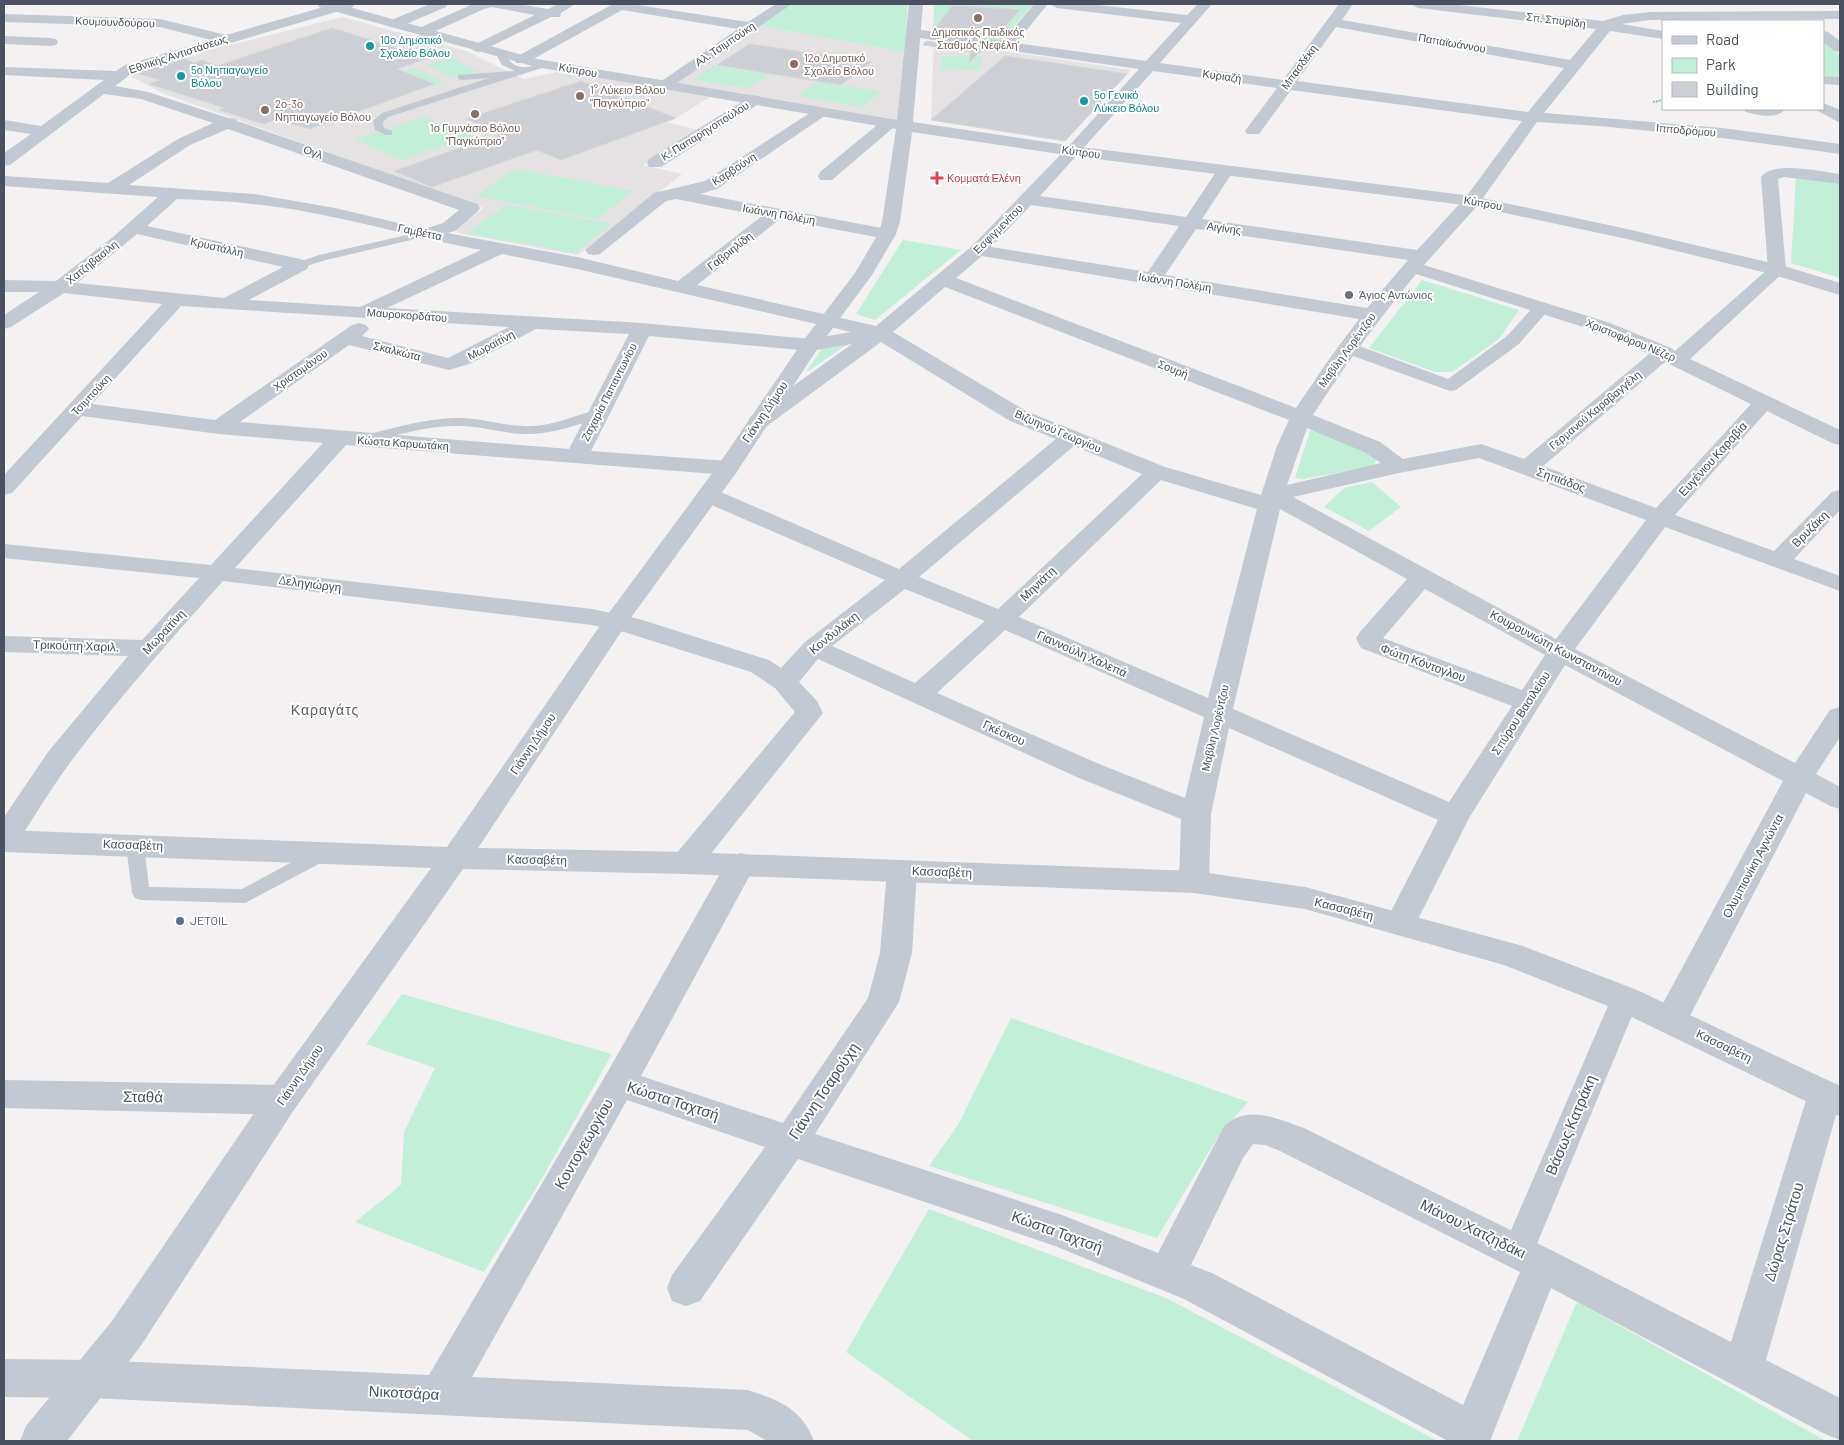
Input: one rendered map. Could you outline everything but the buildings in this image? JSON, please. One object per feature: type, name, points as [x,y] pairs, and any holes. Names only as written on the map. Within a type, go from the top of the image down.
[{"type":"street","points":[[394,24],[441,4]]},
{"type":"street","points":[[422,32],[481,5],[490,4]]},
{"type":"street","points":[[495,4],[552,13],[592,22]]},
{"type":"street","points":[[479,48],[568,4]]},
{"type":"street","name":"Αλ. Τσιμπούκη","points":[[665,85],[785,4]]},
{"type":"street","name":"Γιάννη Δήμου","points":[[41,1441],[126,1334],[282,1100],[455,858],[615,622],[728,468],[810,345],[863,275],[887,234],[893,212],[896,125],[913,34],[915,4]]},
{"type":"street","points":[[1006,46],[1041,4]]},
{"type":"street","points":[[1057,4],[1191,20]]},
{"type":"street","name":"Εσφιγμενίτου","points":[[759,420],[880,333],[978,250],[1073,151],[1206,4]]},
{"type":"street","name":"Μπασδέκη","points":[[1253,131],[1346,4]]},
{"type":"street","name":"Σπ. Σπυρίδη","points":[[1418,4],[1610,18],[1662,36]]},
{"type":"street","points":[[1765,4],[1801,19]]},
{"type":"street","name":"Κύπρου","points":[[336,5],[394,24],[500,54],[522,66],[547,65],[896,125],[1073,151],[1472,201],[1578,223],[1777,270],[1840,289]]},
{"type":"street","name":"Εθνικής Αντιστάσεως","points":[[4,161],[11,149],[44,131],[100,89],[137,66],[336,5]]},
{"type":"street","points":[[522,66],[621,5],[751,27]]},
{"type":"street","points":[[1610,18],[1801,19],[1840,15]]},
{"type":"street","name":"Κουμουνδούρου","points":[[4,18],[160,23],[224,39]]},
{"type":"street","name":"Μαβίλη Λορέντζου","points":[[1194,882],[1196,814],[1218,714],[1271,500],[1288,446],[1300,419],[1372,315],[1416,262],[1472,201],[1531,118],[1610,18]]},
{"type":"street","name":"Παπαϊωάννου","points":[[1332,22],[1572,65]]},
{"type":"street","name":"Κυριαζή","points":[[913,34],[1531,118]]},
{"type":"street","points":[[1824,36],[1840,48]]},
{"type":"street","points":[[4,40],[52,42]]},
{"type":"street","points":[[4,71],[119,76]]},
{"type":"street","points":[[1824,80],[1840,81]]},
{"type":"street","name":"Ογλ","points":[[100,89],[143,95],[230,122],[471,208],[449,227],[424,234]]},
{"type":"street","name":"Κ. Παπαρηγοπούλου","points":[[655,163],[755,100]]},
{"type":"street","points":[[1824,108],[1840,118]]},
{"type":"street","points":[[1762,110],[1774,110]]},
{"type":"street","name":"Καρβούνη","points":[[594,250],[660,197],[711,185],[821,112]]},
{"type":"street","name":"Ιπποδρόμου","points":[[1531,118],[1598,121],[1722,133],[1840,149]]},
{"type":"street","points":[[113,188],[184,142],[230,122]]},
{"type":"street","points":[[4,125],[44,131]]},
{"type":"street","points":[[826,176],[896,125]]},
{"type":"street","points":[[1154,279],[1226,170]]},
{"type":"street","points":[[1777,270],[1769,177],[1784,172],[1840,179]]},
{"type":"street","name":"Γαμβέττα","points":[[4,181],[254,199],[290,204],[830,320]]},
{"type":"street","name":"Χατζηβασίλη","points":[[4,323],[60,287],[134,228],[173,193]]},
{"type":"street","name":"Ιωάννη Πολέμη","points":[[671,194],[887,234]]},
{"type":"street","name":"Αιγίνης","points":[[1028,199],[1191,223],[1416,262]]},
{"type":"street","name":"Γαβριηλίδη","points":[[682,287],[776,214]]},
{"type":"street","name":"Κρυστάλλη","points":[[134,228],[300,265]]},
{"type":"street","name":"Χριστομάνου","points":[[220,427],[345,338],[372,313],[500,248]]},
{"type":"street","name":"Ιωάννη Πολέμη","points":[[978,250],[1372,315]]},
{"type":"street","name":"Χριστοφόρου Νέζερ","points":[[1416,262],[1542,308],[1619,333],[1671,355],[1840,438]]},
{"type":"street","points":[[227,304],[300,265]]},
{"type":"street","name":"Γερμανού Καραβαγγέλη","points":[[1527,468],[1777,270]]},
{"type":"street","name":"Σουρή","points":[[943,280],[1364,443],[1399,466]]},
{"type":"street","name":"Μαυροκορδάτου","points":[[4,286],[60,287],[227,304],[642,329],[810,345],[880,333]]},
{"type":"street","name":"Τσιμπούκη","points":[[4,487],[78,409],[176,300]]},
{"type":"street","points":[[1348,348],[1450,386],[1513,340],[1542,308]]},
{"type":"street","name":"Βιζυηνού Γεωργίου","points":[[830,320],[880,333],[1018,416],[1070,438],[1157,472],[1271,500]]},
{"type":"street","name":"Μωραϊτίνη","points":[[449,364],[462,360],[532,323]]},
{"type":"street","name":"Ζαχαρία Παπαντωνίου","points":[[577,456],[642,329]]},
{"type":"street","name":"Σκαλκώτα","points":[[345,338],[449,364]]},
{"type":"street","name":"Ευγένιου Καραβία","points":[[1662,516],[1766,401]]},
{"type":"street","name":"Κώστα Καρυωτάκη","points":[[78,409],[220,427],[350,439],[728,468]]},
{"type":"street","name":"Κονδυλάκη","points":[[784,682],[803,658],[814,648],[902,579],[1070,438]]},
{"type":"street","name":"Μωραϊτίνη","points":[[4,840],[58,759],[148,648],[218,573],[350,439]]},
{"type":"street","name":"Σηπιάδος","points":[[1271,500],[1399,466],[1482,450],[1840,584]]},
{"type":"street","name":"Μηνιάτη","points":[[918,695],[1002,619],[1157,472]]},
{"type":"street","name":"Γιαννούλη Χαλεπά","points":[[708,495],[902,579],[1002,619],[1455,816]]},
{"type":"street","name":"Βρυζάκη","points":[[1778,561],[1840,497]]},
{"type":"street","name":"Κουρουνιώτη Κωνσταντίνου","points":[[1271,500],[1422,576],[1560,652],[1840,799]]},
{"type":"street","name":"Σπύρου Βασιλείου","points":[[1401,923],[1455,816],[1560,652],[1662,516]]},
{"type":"street","name":"Δεληγιώργη","points":[[4,551],[218,573],[615,622]]},
{"type":"street","name":"Φώτη Κόντογλου","points":[[1422,576],[1369,638],[1370,642],[1378,647],[1528,702]]},
{"type":"street","points":[[615,622],[760,666],[784,682],[807,707],[809,713],[686,862]]},
{"type":"street","name":"Τρικούπη Χαριλ.","points":[[4,644],[148,648]]},
{"type":"street","name":"Γκέσκου","points":[[814,648],[1089,771],[1196,814]]},
{"type":"street","name":"Ολυμπιονίκη Αγνώντα","points":[[1672,1020],[1800,777],[1840,716]]},
{"type":"street","name":"Κασσαβέτη","points":[[4,840],[455,858],[686,862],[1194,882],[1259,890],[1305,898],[1512,955],[1625,999],[1672,1020],[1832,1098]]},
{"type":"street","name":"Κοντογεωργίου","points":[[440,1395],[619,1084],[741,864]]},
{"type":"street","name":"Γιάννη Τσαρούχη","points":[[686,1288],[791,1140],[883,1002],[891,982],[898,950],[902,871]]},
{"type":"street","name":"Βάσως Κατράκη","points":[[1471,1437],[1530,1257],[1625,999]]},
{"type":"street","name":"Κώστα Ταχτσή","points":[[619,1084],[1062,1232],[1168,1273],[1207,1291],[1471,1437]]},
{"type":"street","name":"Σταθά","points":[[4,1094],[282,1100]]},
{"type":"street","name":"Δώρας Στράτου","points":[[1743,1369],[1832,1098]]},
{"type":"street","name":"Μάνου Χατζηδάκι","points":[[1168,1273],[1230,1147],[1241,1133],[1256,1129],[1270,1131],[1291,1139],[1530,1257],[1840,1420]]},
{"type":"street","name":"Νικοτσάρα","points":[[4,1378],[90,1379],[748,1410],[764,1415],[786,1429],[793,1441]]},
{"type":"lane","points":[[388,133],[380,130],[378,121],[385,115],[509,75],[522,66]]},
{"type":"lane","points":[[461,76],[509,75]]},
{"type":"lane","points":[[300,265],[351,250],[424,234]]},
{"type":"lane","points":[[350,439],[453,422],[477,423],[524,430],[539,429],[570,423],[597,414]]},
{"type":"lane","points":[[135,845],[141,893],[245,896],[324,853]]},
{"type":"shaded area","points":[[342,17],[466,51],[524,79],[562,71],[710,97],[676,118],[665,122],[698,130],[643,165],[682,174],[578,255],[458,233],[455,229],[484,208],[162,93],[132,77],[141,69],[178,58]]},
{"type":"shaded area","points":[[760,26],[904,52],[897,122],[675,84]]},
{"type":"shaded area","points":[[934,42],[1131,70],[1065,141],[931,120]]},
{"type":"green space","points":[[792,4],[908,5],[904,52],[760,26]]},
{"type":"green space","points":[[934,4],[1033,4],[1001,42],[933,33]]},
{"type":"green space","points":[[1824,42],[1840,55],[1840,77],[1824,76]]},
{"type":"green space","points":[[942,56],[981,57],[981,70],[941,69]]},
{"type":"green space","points":[[452,58],[478,72],[455,78],[427,65]]},
{"type":"green space","points":[[713,66],[768,74],[749,88],[694,80]]},
{"type":"green space","points":[[416,68],[444,82],[419,90],[389,75]]},
{"type":"green space","points":[[818,81],[881,92],[862,107],[798,96]]},
{"type":"green space","points":[[425,117],[472,136],[401,160],[355,139]]},
{"type":"green space","points":[[515,169],[633,191],[597,219],[476,196]]},
{"type":"green space","points":[[1796,178],[1840,184],[1840,278],[1791,263]]},
{"type":"green space","points":[[506,205],[612,224],[575,253],[467,233]]},
{"type":"green space","points":[[903,240],[961,250],[875,320],[856,314]]},
{"type":"green space","points":[[1422,280],[1519,310],[1499,339],[1452,372],[1435,372],[1369,348]]},
{"type":"green space","points":[[848,344],[810,370],[806,371],[822,349]]},
{"type":"green space","points":[[1319,429],[1359,448],[1376,460],[1374,466],[1303,479],[1295,478],[1310,431]]},
{"type":"green space","points":[[1372,482],[1401,507],[1369,531],[1324,507],[1344,488]]},
{"type":"green space","points":[[402,994],[612,1054],[541,1180],[484,1272],[355,1222],[401,1185],[404,1132],[435,1068],[366,1044]]},
{"type":"green space","points":[[1011,1018],[1248,1102],[1219,1135],[1157,1238],[929,1166],[958,1125]]},
{"type":"green space","points":[[929,1209],[1166,1298],[1438,1441],[973,1441],[846,1352]]},
{"type":"green space","points":[[1577,1302],[1826,1441],[1517,1441]]},
{"type":"place","name":"Δημοτικός Παιδικός Σταθμός 'Νεφέλη'","points":[[978,18]]},
{"type":"place","name":"10ο Δημοτικό Σχολείο Βόλου","points":[[370,46]]},
{"type":"place","name":"12ο Δημοτικό Σχολείο Βόλου","points":[[794,64]]},
{"type":"place","name":"5ο Νηπιαγωγείο Βόλου","points":[[181,76]]},
{"type":"place","name":"1° Λύκειο Βόλου \"Παγκύπριο\"","points":[[580,96]]},
{"type":"place","name":"5ο Γενικό Λύκειο Βόλου","points":[[1084,101]]},
{"type":"place","name":"2ο-3ο Νηπιαγωγείο Βόλου","points":[[265,110]]},
{"type":"place","name":"1ο Γυμνάσιο Βόλου ''Παγκύπριο''","points":[[475,114]]},
{"type":"place","name":"Κομματά Ελένη","points":[[937,178]]},
{"type":"place","name":"Άγιος Αντώνιος","points":[[1349,295]]},
{"type":"place","name":"JETOIL","points":[[180,921]]},
{"type":"district","name":"Καραγάτς","points":[[325,710]]}]
